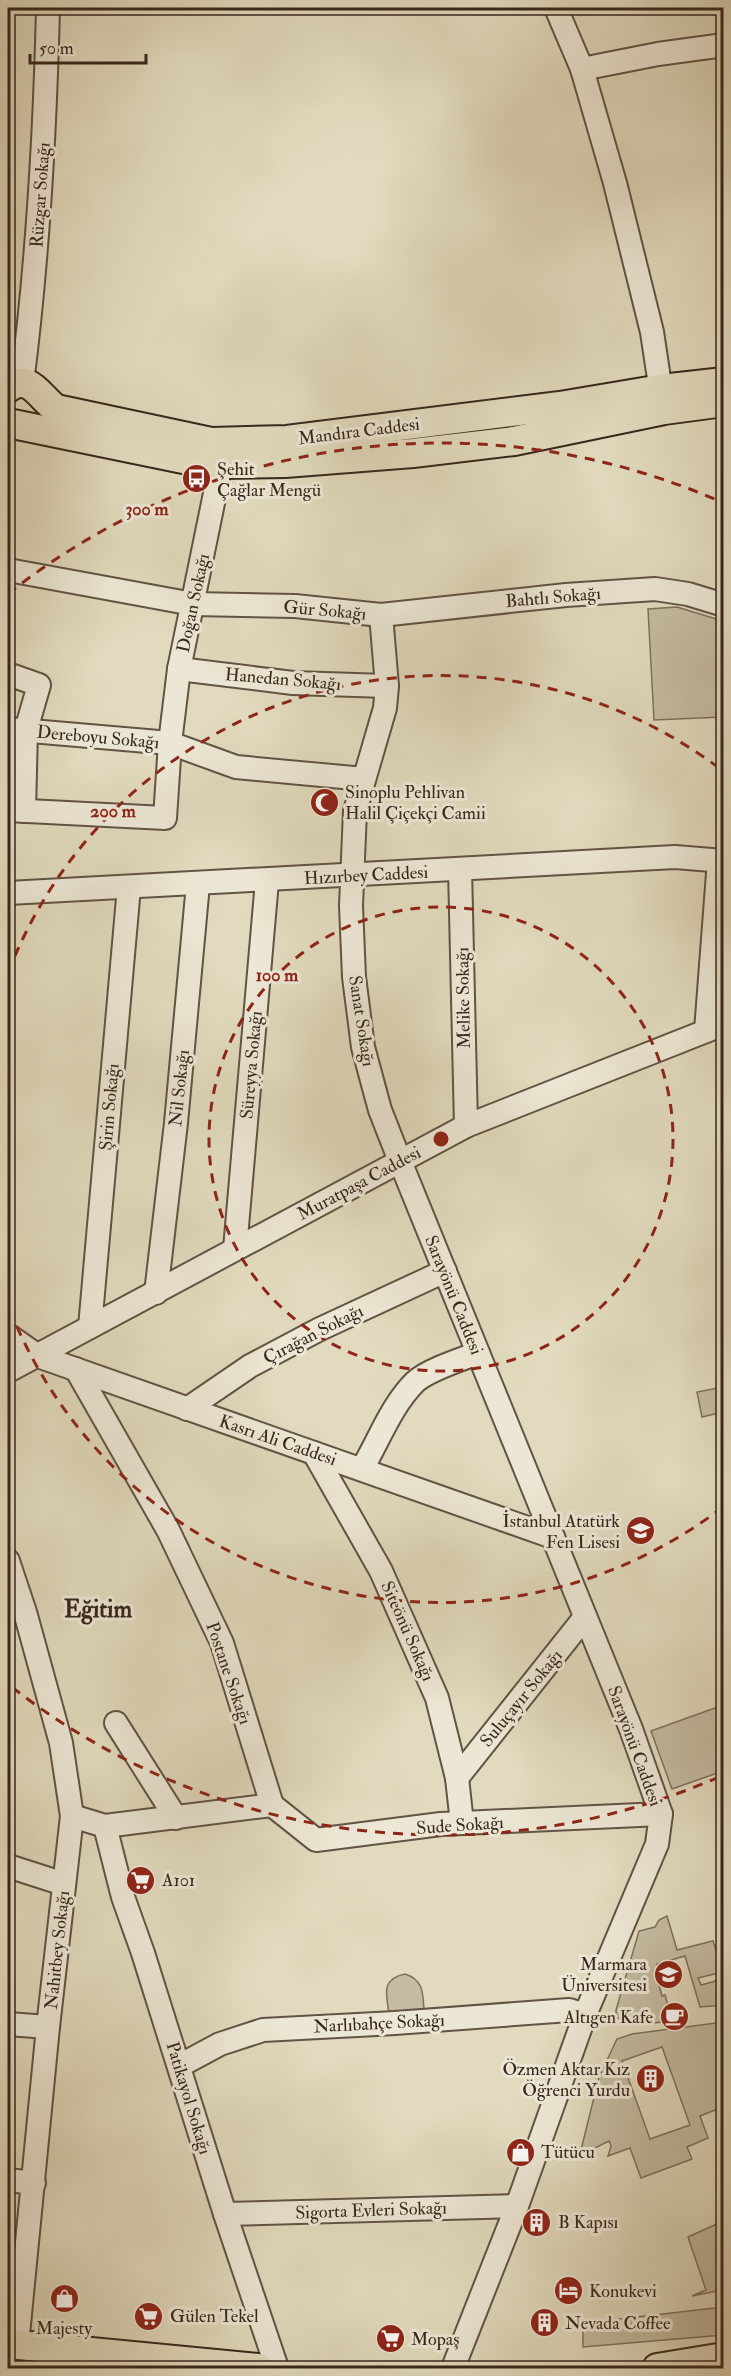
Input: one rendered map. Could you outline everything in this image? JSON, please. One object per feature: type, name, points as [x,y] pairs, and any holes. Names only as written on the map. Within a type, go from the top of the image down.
[{"type":"main road","name":"Mandıra Caddesi","points":[[14,423],[198,462],[285,463],[367,457],[514,441],[723,382]]},
{"type":"main road","name":"Mandıra Caddesi","points":[[24,389],[56,410],[211,442],[287,440],[560,406],[663,399],[723,402]]},
{"type":"main road","points":[[14,423],[40,414],[42,408],[24,389]]},
{"type":"main road","points":[[11,2350],[144,2363],[258,2368]]},
{"type":"main road","points":[[11,2350],[96,2368]]},
{"type":"main road","points":[[657,2368],[723,2357]]},
{"type":"street","name":"Rüzgar Sokağı","points":[[24,389],[43,165],[48,8]]},
{"type":"street","points":[[556,8],[582,69],[629,240],[652,332],[663,399]]},
{"type":"street","points":[[582,69],[723,45]]},
{"type":"street","name":"Doğan Sokağı","points":[[16,811],[165,818],[170,742],[179,669],[221,464]]},
{"type":"street","name":"Gür Sokağı","points":[[8,570],[193,604],[295,606],[381,615],[387,686],[385,708],[356,811],[352,876]]},
{"type":"street","name":"Bahtlı Sokağı","points":[[381,615],[566,595],[656,589],[688,594],[723,605]]},
{"type":"street","name":"Hanedan Sokağı","points":[[179,669],[293,683],[387,686]]},
{"type":"street","points":[[8,674],[39,686],[17,730],[16,811]]},
{"type":"street","name":"Dereboyu Sokağı","points":[[17,730],[170,742],[236,767],[364,780]]},
{"type":"street","name":"Hızırbey Caddesi","points":[[8,893],[352,876],[675,856],[721,861]]},
{"type":"street","points":[[715,1028],[721,861]]},
{"type":"street","name":"Melike Sokağı","points":[[460,869],[466,1126]]},
{"type":"street","name":"Sanat Sokağı","points":[[352,876],[354,977],[363,1047],[380,1110],[400,1161]]},
{"type":"street","name":"Süreyya Sokağı","points":[[236,1250],[267,880]]},
{"type":"street","name":"Nil Sokağı","points":[[156,1293],[176,1123],[198,884]]},
{"type":"street","name":"Şirin Sokağı","points":[[90,1327],[129,887]]},
{"type":"street","name":"Muratpaşa Caddesi","points":[[8,1371],[466,1126],[715,1028]]},
{"type":"street","name":"Sarayönü Caddesi","points":[[400,1161],[631,1729],[661,1814],[657,1844],[585,2015],[517,2206],[453,2368]]},
{"type":"street","name":"Çırağan Sokağı","points":[[187,1408],[260,1360],[320,1329],[445,1271]]},
{"type":"street","name":"Kasrı Ali Caddesi","points":[[8,1335],[38,1356],[553,1537]]},
{"type":"street","points":[[362,1469],[380,1439],[390,1415],[415,1382],[478,1353]]},
{"type":"street","name":"Postane Sokağı","points":[[76,1369],[168,1530],[222,1643],[272,1805]]},
{"type":"street","name":"Siteönü Sokağı","points":[[314,1453],[381,1570],[433,1688],[457,1778],[462,1823]]},
{"type":"street","name":"Nahitbey Sokağı","points":[[8,1562],[25,1612],[61,1743],[72,1816],[48,2026],[34,2183],[11,2350]]},
{"type":"street","name":"Suluçayır Sokağı","points":[[457,1778],[585,1617]]},
{"type":"street","points":[[116,1723],[176,1818]]},
{"type":"street","points":[[72,1816],[105,1826],[272,1805]]},
{"type":"street","name":"Sude Sokağı","points":[[272,1805],[316,1840],[462,1823],[661,1814]]},
{"type":"street","name":"Patikayol Sokağı","points":[[105,1826],[123,1897],[277,2368]]},
{"type":"street","points":[[8,1866],[64,1884]]},
{"type":"street","name":"Narlıbahçe Sokağı","points":[[179,2066],[220,2044],[263,2030],[414,2022],[569,2010],[585,2015]]},
{"type":"street","points":[[8,2024],[48,2026]]},
{"type":"street","points":[[8,2180],[34,2183]]},
{"type":"street","name":"Sigorta Evleri Sokağı","points":[[225,2214],[517,2206]]},
{"type":"shaded area","points":[[677,607],[723,621],[723,717],[654,720],[648,609]]},
{"type":"shaded area","points":[[723,1387],[723,1412],[702,1417],[697,1392]]},
{"type":"shaded area","points":[[723,1705],[723,1771],[672,1789],[651,1731]]},
{"type":"shaded area","points":[[667,1916],[677,1950],[713,1941],[716,1950],[723,1948],[723,1972],[698,1978],[701,1985],[723,1979],[723,2005],[700,2007],[685,1956],[657,1964],[662,1983],[659,1985],[662,1996],[665,1995],[671,2016],[667,2021],[641,2024],[622,2020],[616,2017],[616,2010],[639,1931],[655,1927],[659,1920]]},
{"type":"shaded area","points":[[405,1974],[419,1984],[423,1993],[424,2011],[389,2013],[387,1988],[397,1976]]},
{"type":"shaded area","points":[[723,2022],[723,2107],[700,2116],[708,2138],[687,2147],[692,2159],[641,2178],[630,2148],[608,2156],[611,2146],[609,2141],[593,2149],[581,2150],[599,2077],[617,2039],[632,2034]],"holes":[[[662,2047],[690,2125],[650,2139],[622,2061]]]},
{"type":"shaded area","points":[[721,2222],[724,2228],[723,2290],[692,2296],[706,2290],[688,2237]]},
{"type":"shaded area","points":[[723,2307],[723,2335],[583,2347],[583,2327],[593,2322]]},
{"type":"place","name":"Şehit Çağlar Mengü","points":[[196,479]]},
{"type":"place","name":"Sinoplu Pehlivan Halil Çiçekçi Camii","points":[[324,802]]},
{"type":"place","name":"İstanbul Atatürk Fen Lisesi","points":[[641,1531]]},
{"type":"place","name":"A101","points":[[141,1880]]},
{"type":"place","name":"Marmara Üniversitesi","points":[[668,1974]]},
{"type":"place","name":"Altıgen Kafe","points":[[674,2017]]},
{"type":"place","name":"Özmen Aktar Kız Öğrenci Yurdu","points":[[651,2079]]},
{"type":"place","name":"Tütücu","points":[[520,2152]]},
{"type":"place","name":"B Kapısı","points":[[537,2222]]},
{"type":"place","name":"Konukevi","points":[[568,2291]]},
{"type":"place","name":"Majesty","points":[[64,2299]]},
{"type":"place","name":"Gülen Tekel","points":[[149,2316]]},
{"type":"place","name":"Nevada Coffee","points":[[544,2323]]},
{"type":"place","name":"Mopaş","points":[[390,2339]]},
{"type":"district","name":"Eğitim","points":[[98,1609]]}]
